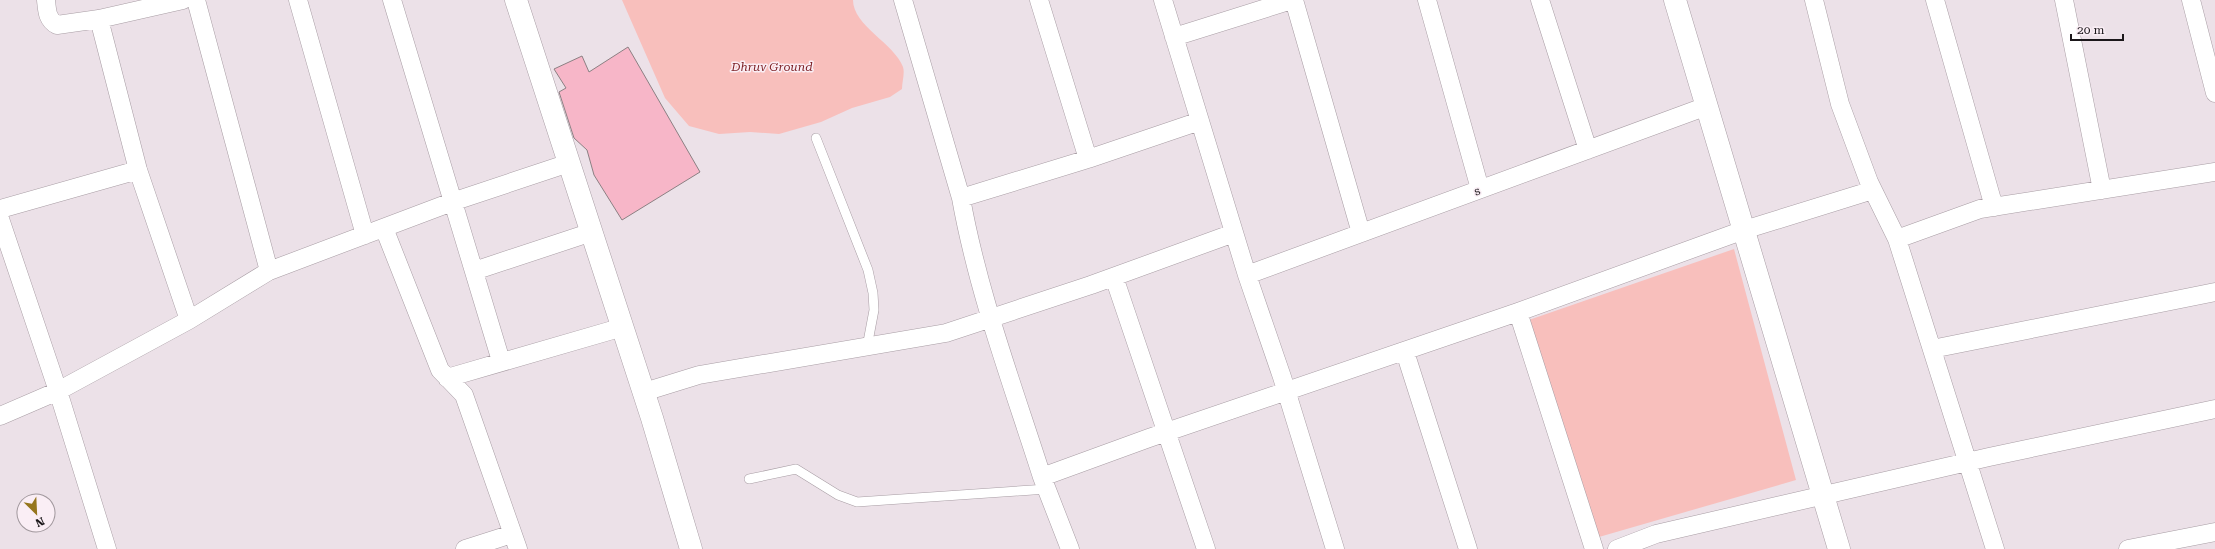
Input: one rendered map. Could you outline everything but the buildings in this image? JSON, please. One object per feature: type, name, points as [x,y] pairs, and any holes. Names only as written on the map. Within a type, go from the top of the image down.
[{"type":"street","points":[[46,0],[48,17],[52,22],[57,24],[99,19],[183,0]]},
{"type":"street","points":[[196,0],[269,271]]},
{"type":"street","points":[[298,0],[365,235]]},
{"type":"street","points":[[392,0],[501,361]]},
{"type":"street","points":[[516,0],[644,392],[691,549]]},
{"type":"street","points":[[903,0],[960,198],[967,232],[991,318],[1045,483],[1070,549]]},
{"type":"street","points":[[1039,0],[1088,159]]},
{"type":"street","points":[[1163,0],[1234,234],[1286,392],[1335,549]]},
{"type":"street","points":[[1174,37],[1293,0],[1361,233]]},
{"type":"street","points":[[1427,0],[1480,189]]},
{"type":"street","points":[[1540,0],[1588,150]]},
{"type":"street","points":[[1675,0],[1839,549]]},
{"type":"street","points":[[1814,0],[1840,104],[1873,190],[1898,239],[1995,549]]},
{"type":"street","points":[[1934,0],[1994,207]]},
{"type":"street","points":[[2064,0],[2102,190]]},
{"type":"street","points":[[2191,0],[2211,60],[2215,93]]},
{"type":"street","points":[[99,19],[138,170],[189,320]]},
{"type":"street","name":"s","points":[[1247,275],[1707,106]]},
{"type":"street","points":[[960,198],[1088,159],[1200,121]]},
{"type":"street","points":[[0,416],[58,391],[189,320],[269,271],[452,202],[569,163]]},
{"type":"street","points":[[0,209],[138,170]]},
{"type":"street","points":[[1898,239],[1980,209],[2215,172]]},
{"type":"street","points":[[1045,483],[1167,432],[1405,352],[1744,230],[1873,190]]},
{"type":"street","points":[[0,219],[58,391],[107,549]]},
{"type":"street","points":[[384,228],[440,370],[464,395],[515,541],[465,549]]},
{"type":"street","points":[[474,271],[592,232]]},
{"type":"street","points":[[644,392],[699,375],[946,333],[1114,277],[1234,234]]},
{"type":"street","points":[[1114,277],[1206,549]]},
{"type":"street","points":[[1932,349],[2215,292]]},
{"type":"street","points":[[1518,312],[1594,549]]},
{"type":"street","points":[[447,378],[501,361],[623,327]]},
{"type":"street","points":[[1405,352],[1468,549]]},
{"type":"street","points":[[1617,549],[1656,534],[1967,462],[2215,409]]},
{"type":"street","points":[[2128,549],[2215,532]]},
{"type":"lane","points":[[816,138],[868,270],[873,293],[874,310],[867,347]]},
{"type":"lane","points":[[749,479],[796,469],[838,495],[857,502],[1045,483]]},
{"type":"green space","name":"Dhruv Ground","points":[[622,0],[853,0],[855,9],[860,18],[866,26],[891,50],[903,67],[904,75],[902,89],[890,97],[852,108],[821,122],[779,134],[750,132],[719,134],[689,126],[665,98]]},
{"type":"green space","points":[[1734,249],[1796,480],[1599,537],[1526,321]]}]
